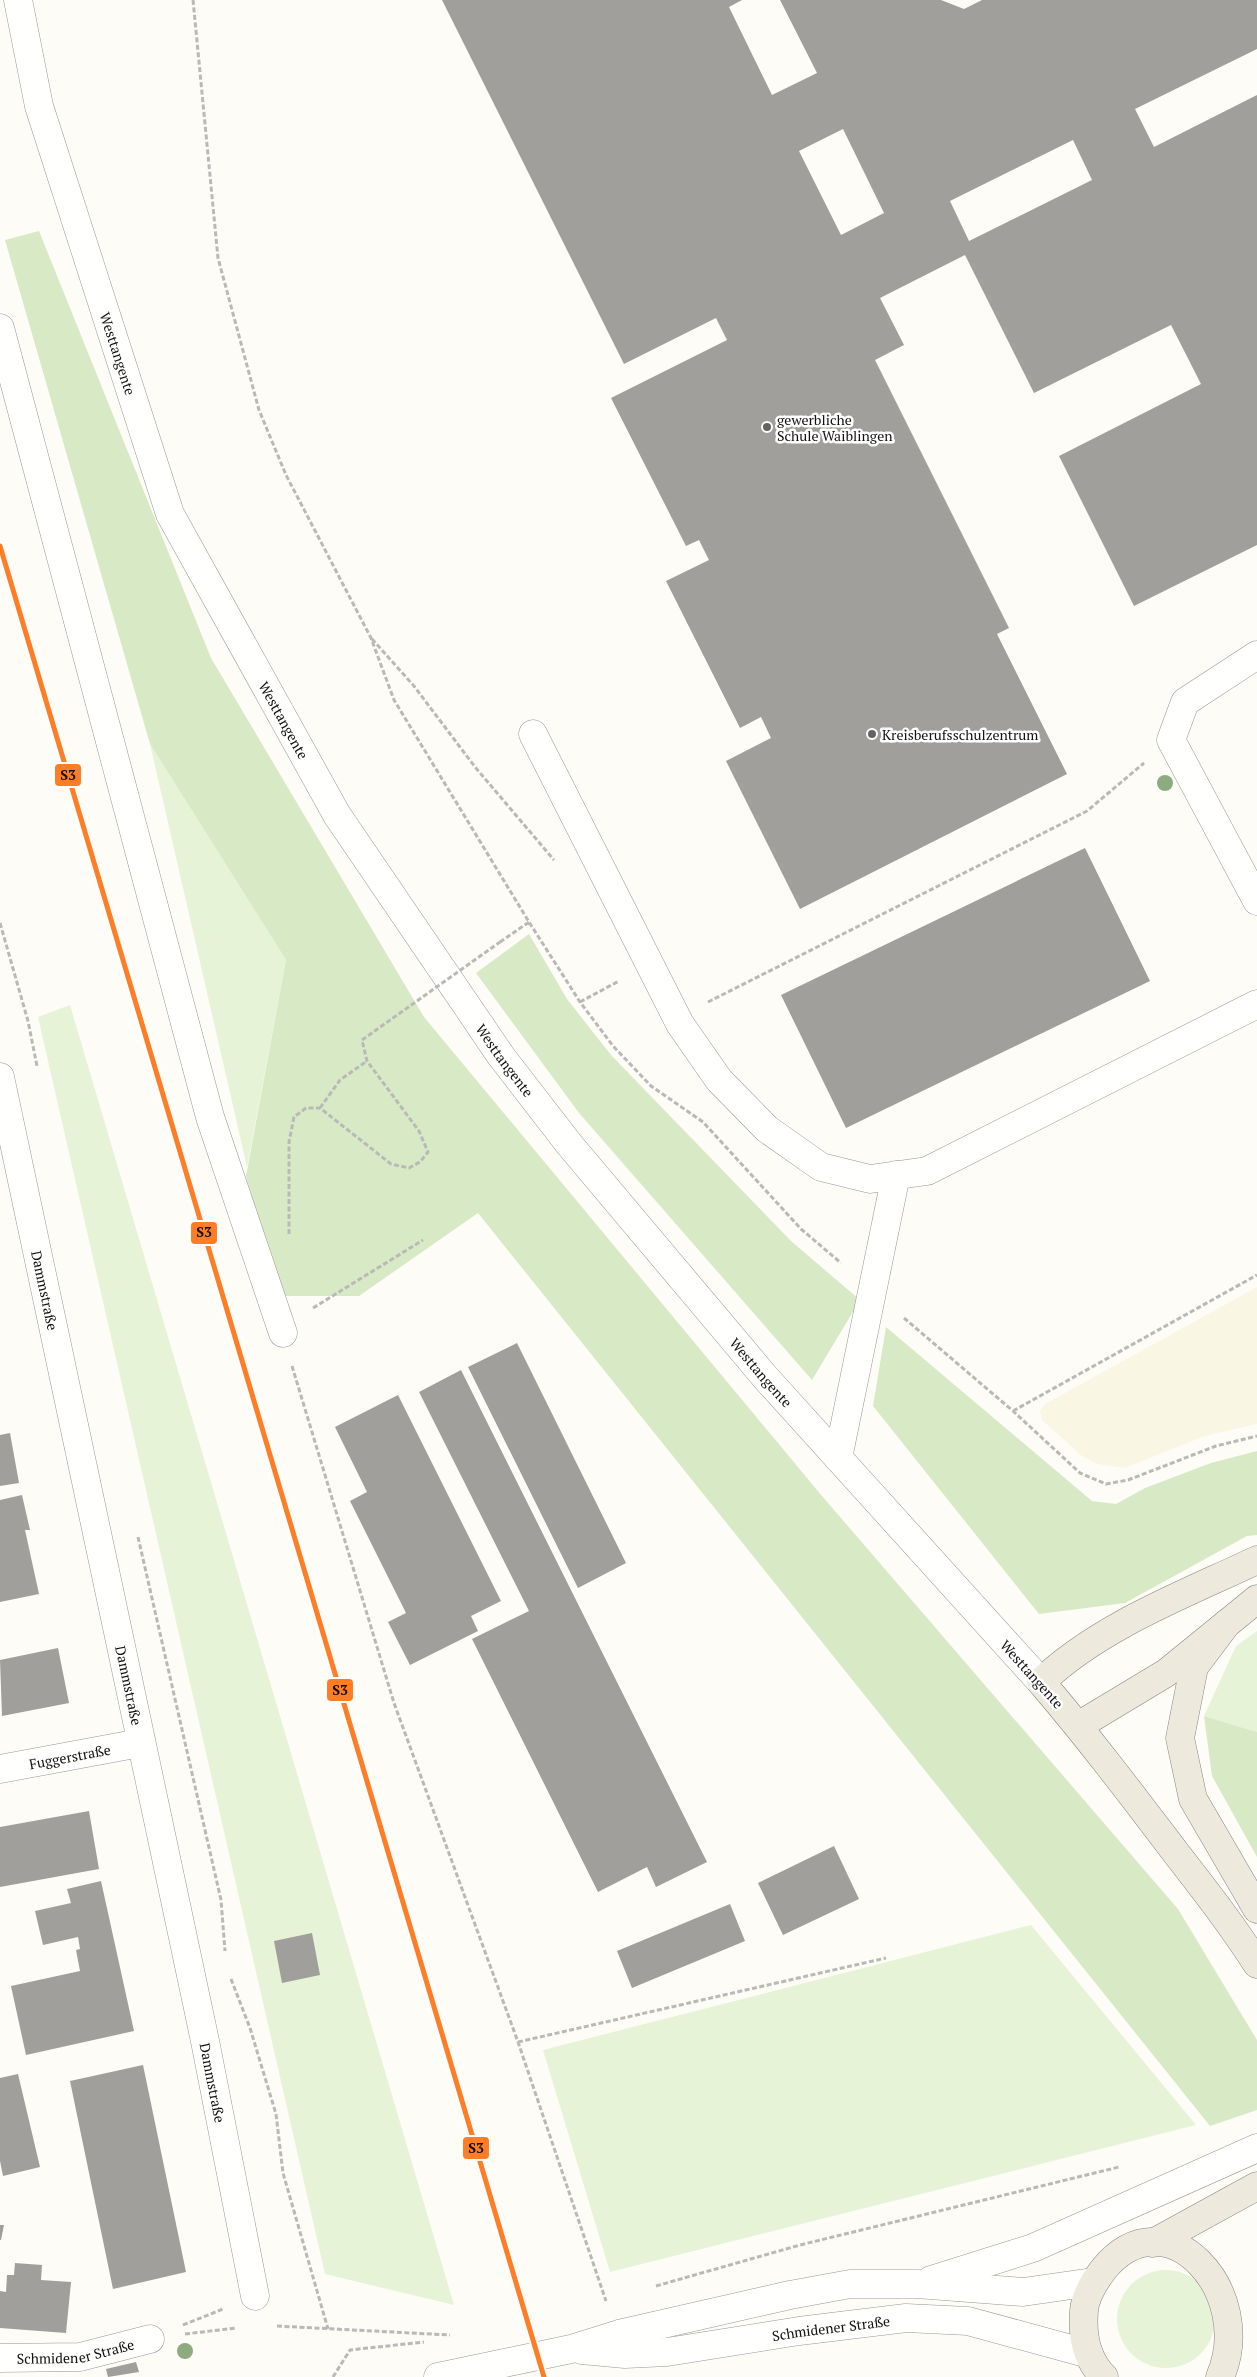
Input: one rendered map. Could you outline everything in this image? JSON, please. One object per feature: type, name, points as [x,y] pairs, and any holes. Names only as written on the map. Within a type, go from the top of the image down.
[{"type":"main road","points":[[1041,1682],[1057,1667],[1124,1624],[1257,1560]]},
{"type":"main road","points":[[1078,1726],[1166,1673],[1257,1599]]},
{"type":"main road","points":[[1227,1623],[1194,1667],[1180,1738],[1194,1799],[1257,1909]]},
{"type":"main road","name":"Westtangente","points":[[1041,1682],[1078,1726],[1230,1924],[1257,1964]]},
{"type":"main road","points":[[1104,2377],[1089,2354],[1082,2331],[1084,2306],[1093,2282],[1109,2263],[1122,2254],[1153,2243],[1257,2186]]},
{"type":"main road","points":[[1153,2243],[1179,2244],[1203,2253],[1224,2270],[1237,2292],[1246,2311],[1240,2342],[1231,2365],[1220,2377]]},
{"type":"street","name":"Westtangente","points":[[18,0],[39,106],[170,514],[338,815],[501,1056],[569,1144],[765,1378],[1041,1682]]},
{"type":"street","points":[[0,328],[210,1116],[283,1333]]},
{"type":"street","points":[[1257,655],[1185,702],[1171,740],[1257,901]]},
{"type":"street","points":[[533,734],[680,1024],[719,1080],[767,1129],[822,1167],[870,1179],[927,1171],[1257,1004]]},
{"type":"street","name":"Dammstraße","points":[[0,1077],[204,2041],[255,2296]]},
{"type":"street","points":[[838,1458],[896,1175]]},
{"type":"street","name":"Fuggerstraße","points":[[0,1769],[140,1743]]},
{"type":"street","name":"Schmidener Straße","points":[[917,2284],[1033,2248],[1257,2148]]},
{"type":"street","name":"Schmidener Straße","points":[[438,2377],[571,2349],[619,2334],[790,2295],[850,2284],[917,2284],[1023,2292],[1093,2282]]},
{"type":"street","name":"Schmidener Straße","points":[[571,2349],[625,2354],[667,2352],[799,2331],[906,2318],[968,2320],[1089,2354]]},
{"type":"street","name":"Schmidener Straße","points":[[0,2358],[80,2357],[150,2339]]},
{"type":"path","points":[[193,0],[218,258],[259,410],[286,475],[371,638],[394,700],[580,1002],[613,1046],[652,1086],[702,1122],[801,1229],[1013,1411],[1080,1473],[1106,1484],[1128,1480],[1216,1446],[1257,1436]]},
{"type":"path","points":[[371,638],[414,686],[475,767],[555,861]]},
{"type":"path","points":[[724,994],[1087,810],[1171,740]]},
{"type":"path","points":[[0,922],[28,1021],[37,1068]]},
{"type":"path","points":[[289,1244],[289,1142],[294,1117],[306,1108],[320,1108],[391,1164],[409,1168],[420,1162],[428,1152],[420,1131],[367,1060],[362,1040],[529,922]]},
{"type":"path","points":[[580,1002],[623,979]]},
{"type":"path","points":[[320,1108],[340,1080],[367,1060]]},
{"type":"path","points":[[700,1114],[702,1122]]},
{"type":"path","points":[[423,1240],[302,1315],[283,1333],[394,1703],[518,2042],[606,2300],[615,2297]]},
{"type":"path","points":[[1013,1411],[1257,1275]]},
{"type":"path","points":[[137,1534],[221,1900],[226,1957]]},
{"type":"path","points":[[518,2042],[886,1958]]},
{"type":"path","points":[[230,1975],[250,2028],[276,2114],[283,2174],[328,2329]]},
{"type":"path","points":[[652,2287],[800,2244],[1128,2166]]},
{"type":"path","points":[[150,2339],[255,2296]]},
{"type":"path","points":[[272,2325],[456,2336]]},
{"type":"path","points":[[150,2339],[244,2327]]},
{"type":"path","points":[[333,2377],[350,2350],[410,2344]]},
{"type":"shaded area","points":[[1257,1287],[1257,1424],[1205,1436],[1125,1468],[1097,1464],[1082,1456],[1042,1420],[1040,1411],[1045,1404]]},
{"type":"green space","points":[[39,231],[211,658],[424,1017],[822,1496],[1178,1909],[1257,2040],[1257,2110],[1210,2126],[478,1213],[359,1296],[281,1296],[246,1176],[286,960],[150,744],[5,240]]},
{"type":"green space","points":[[150,744],[286,960],[247,1167]]},
{"type":"green space","points":[[529,934],[567,999],[611,1055],[791,1241],[860,1300],[812,1380],[579,1113],[476,973]]},
{"type":"green space","points":[[70,1005],[454,2305],[325,2274],[38,1017]]},
{"type":"green space","points":[[886,1327],[1092,1501],[1116,1504],[1145,1488],[1211,1463],[1257,1451],[1257,1535],[1247,1536],[1125,1603],[1039,1614],[873,1406]]},
{"type":"green space","points":[[1257,1631],[1257,1732],[1204,1716],[1236,1646]]},
{"type":"green space","points":[[1204,1716],[1257,1732],[1257,1857],[1212,1776]]},
{"type":"green space","points":[[1031,1925],[1196,2125],[610,2272],[543,2050]]},
{"type":"green space","points":[[1166,2270],[1185,2273],[1201,2284],[1212,2300],[1215,2319],[1212,2338],[1201,2354],[1185,2365],[1166,2368],[1147,2365],[1131,2354],[1120,2338],[1117,2319],[1120,2300],[1131,2284],[1147,2273]]},
{"type":"building","name":"gewerbliche Schule Waiblingen","points":[[442,0],[742,0],[729,7],[772,95],[817,73],[780,0],[941,0],[964,9],[982,0],[1257,0],[1257,49],[1135,109],[1154,147],[1257,95],[1257,545],[1134,606],[1059,456],[1201,384],[1171,325],[1034,393],[965,255],[880,298],[904,345],[875,360],[1009,628],[997,634],[1067,774],[800,909],[726,761],[771,738],[761,717],[740,728],[666,581],[709,560],[699,540],[686,546],[611,398],[727,340],[716,318],[624,364]],"holes":[[[843,129],[884,213],[841,235],[799,151]],[[1073,140],[1092,180],[969,241],[950,201]]]},
{"type":"building","points":[[1085,848],[1150,981],[846,1128],[781,995]]},
{"type":"building","points":[[517,1343],[626,1563],[578,1588],[468,1367]]},
{"type":"building","points":[[461,1370],[707,1862],[656,1887],[647,1867],[598,1892],[472,1639],[529,1611],[419,1392]]},
{"type":"building","points":[[398,1395],[501,1601],[471,1616],[478,1631],[410,1665],[388,1622],[406,1613],[350,1501],[367,1492],[335,1427]]},
{"type":"building","points":[[10,1433],[19,1483],[0,1486],[0,1435]]},
{"type":"building","points":[[22,1495],[30,1530],[25,1530],[39,1594],[0,1602],[0,1500]]},
{"type":"building","points":[[58,1648],[69,1703],[2,1716],[0,1660]]},
{"type":"building","points":[[89,1811],[99,1869],[0,1887],[0,1827]]},
{"type":"building","points":[[834,1846],[859,1899],[783,1935],[758,1883]]},
{"type":"building","points":[[101,1881],[134,2031],[26,2055],[11,1986],[80,1971],[76,1950],[80,1949],[78,1937],[43,1945],[35,1911],[71,1903],[67,1889]]},
{"type":"building","points":[[730,1904],[745,1941],[632,1988],[617,1951]]},
{"type":"building","points":[[312,1933],[320,1975],[282,1983],[274,1941]]},
{"type":"building","points":[[143,2065],[186,2272],[113,2289],[70,2081]]},
{"type":"building","points":[[18,2074],[40,2167],[3,2176],[0,2161],[0,2078]]},
{"type":"building","points":[[0,2225],[4,2225],[1,2240],[0,2240]]},
{"type":"building","points":[[15,2263],[42,2265],[41,2280],[71,2282],[66,2333],[0,2328],[0,2291],[6,2292],[7,2275],[14,2275]]},
{"type":"building","points":[[136,2362],[139,2372],[108,2377],[106,2369]]},
{"type":"transit line","name":"S3","points":[[0,546],[544,2377]]},
{"type":"place","name":"gewerbliche Schule Waiblingen","points":[[767,427]]},
{"type":"place","name":"Kreisberufsschulzentrum","points":[[872,734]]}]
